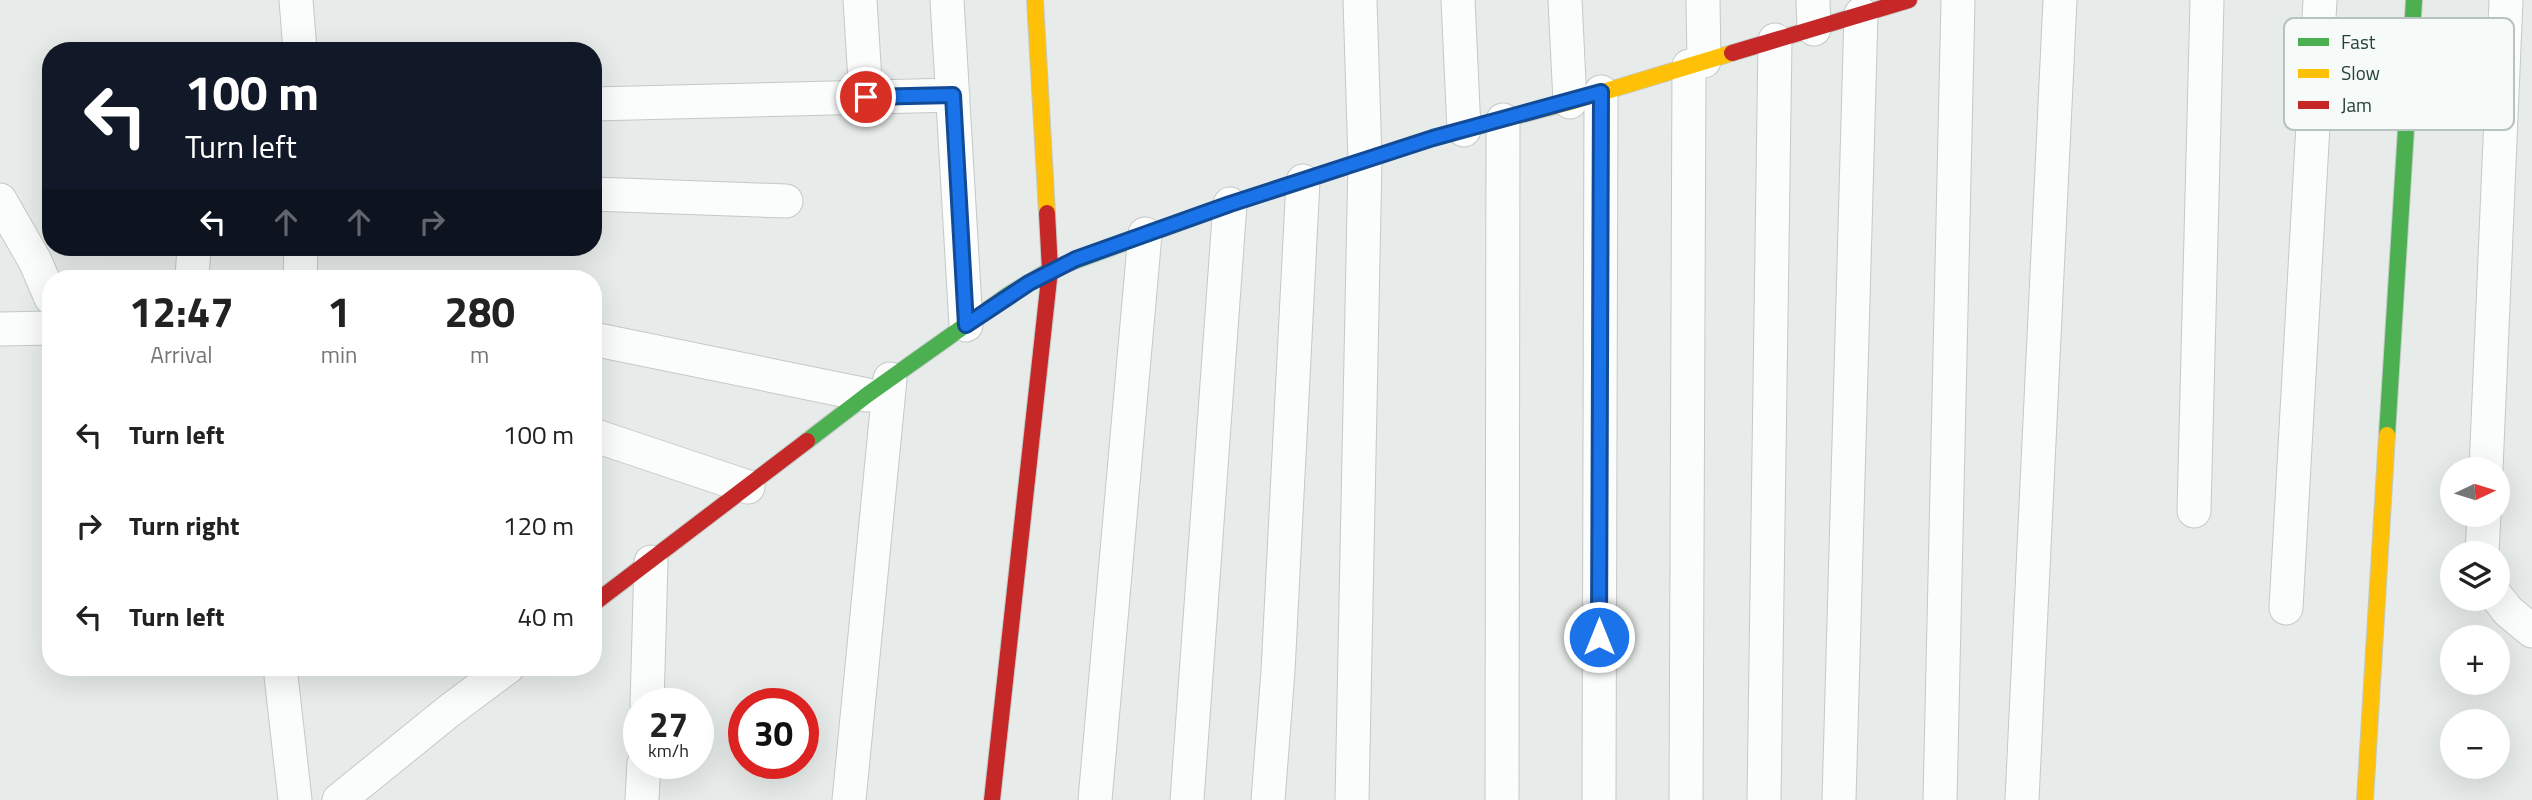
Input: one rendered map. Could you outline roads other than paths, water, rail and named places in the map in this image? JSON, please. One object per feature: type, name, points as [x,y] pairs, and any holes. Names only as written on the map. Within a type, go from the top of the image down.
[{"type":"street","points":[[296,0],[299,42]]},
{"type":"street","points":[[860,0],[866,97]]},
{"type":"street","points":[[947,0],[966,325]]},
{"type":"street","points":[[992,800],[1050,270],[1035,0]]},
{"type":"street","points":[[1352,800],[1365,160],[1360,0]]},
{"type":"street","points":[[1458,0],[1464,130]]},
{"type":"street","points":[[1565,0],[1585,97],[1599,800]]},
{"type":"street","points":[[1686,800],[1697,63],[1703,0]]},
{"type":"street","points":[[602,597],[879,387],[1050,270],[1230,204],[1365,160],[1775,40],[1814,15],[1861,14],[1909,0]]},
{"type":"street","points":[[1940,800],[1958,0]]},
{"type":"street","points":[[2022,800],[2060,0]]},
{"type":"street","points":[[2194,511],[2207,0]]},
{"type":"street","points":[[2319,18],[2320,0]]},
{"type":"street","points":[[2413,18],[2414,0]]},
{"type":"street","points":[[2505,18],[2506,0]]},
{"type":"street","points":[[1839,800],[1861,14]]},
{"type":"street","points":[[1764,800],[1775,40]]},
{"type":"street","points":[[602,104],[953,95]]},
{"type":"street","points":[[1502,800],[1503,120]]},
{"type":"street","points":[[2286,608],[2313,130]]},
{"type":"street","points":[[2365,800],[2406,130]]},
{"type":"street","points":[[2487,457],[2500,130]]},
{"type":"street","points":[[1268,800],[1278,671],[1303,181]]},
{"type":"street","points":[[602,194],[786,201]]},
{"type":"street","points":[[0,200],[42,277]]},
{"type":"street","points":[[1187,800],[1230,204]]},
{"type":"street","points":[[1095,800],[1145,234]]},
{"type":"street","points":[[0,329],[42,328]]},
{"type":"street","points":[[602,341],[879,387]]},
{"type":"street","points":[[849,800],[879,387]]},
{"type":"street","points":[[602,438],[748,487]]},
{"type":"street","points":[[647,688],[651,562]]},
{"type":"street","points":[[2508,611],[2532,631]]},
{"type":"street","points":[[281,676],[295,800]]},
{"type":"street","points":[[339,800],[496,676]]},
{"type":"street","points":[[642,800],[643,779]]}]
